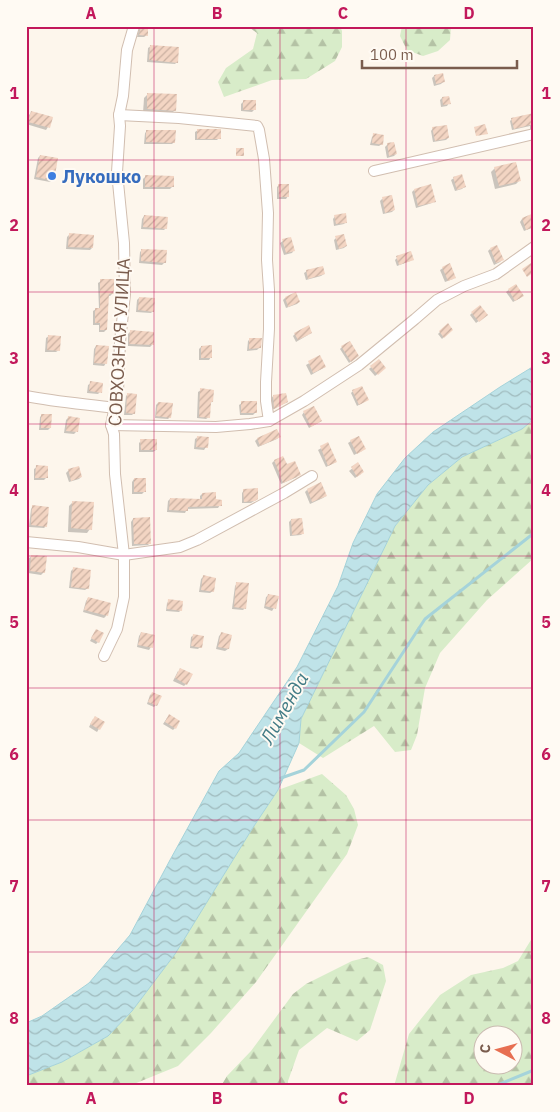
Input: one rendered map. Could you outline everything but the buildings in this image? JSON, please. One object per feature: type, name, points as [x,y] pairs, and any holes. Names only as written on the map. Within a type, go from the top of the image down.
[{"type":"street","name":"СОВХОЗНАЯ УЛИЦА","points":[[104,656],[117,629],[124,597],[124,555],[115,474],[114,434],[111,424],[118,392],[120,342],[125,294],[124,243],[117,172],[119,115],[128,50],[134,26]]},
{"type":"street","points":[[119,115],[180,118],[257,126],[260,130],[268,213],[269,329],[266,401],[269,421]]},
{"type":"street","points":[[374,171],[534,134]]},
{"type":"street","points":[[111,424],[216,427],[269,421],[304,401],[359,365],[437,300],[464,286],[496,274],[534,247]]},
{"type":"street","points":[[26,396],[56,402],[81,403],[115,408]]},
{"type":"street","points":[[26,542],[78,547],[124,555],[180,547],[197,540],[312,476]]},
{"type":"green space","points":[[247,26],[340,26],[342,31],[342,47],[335,61],[306,79],[272,80],[224,97],[218,82],[226,68],[253,49],[257,33]]},
{"type":"green space","points":[[402,26],[451,26],[450,40],[438,51],[423,56],[407,50],[400,36]]},
{"type":"green space","points":[[534,419],[534,558],[487,600],[440,653],[425,688],[417,735],[411,750],[395,752],[374,726],[323,758],[299,743],[301,719],[395,526],[428,485],[462,457],[522,429]]},
{"type":"green space","points":[[322,774],[346,795],[354,809],[358,825],[347,854],[256,982],[211,1033],[178,1066],[129,1086],[26,1086],[26,1076],[62,1062],[108,1036],[132,1011],[175,954],[278,790]]},
{"type":"green space","points":[[534,935],[534,1086],[394,1086],[409,1034],[440,995],[471,975],[503,968],[518,961]]},
{"type":"green space","points":[[368,957],[383,965],[386,981],[370,1030],[357,1041],[327,1028],[299,1050],[288,1086],[221,1086],[227,1076],[251,1051],[293,994],[306,984],[352,961]]},
{"type":"water","name":"Лименда","points":[[534,366],[534,419],[522,429],[462,457],[428,485],[395,526],[301,719],[299,743],[278,790],[175,954],[132,1011],[108,1036],[62,1062],[26,1076],[26,1023],[42,1016],[89,983],[130,935],[219,771],[239,753],[297,667],[338,586],[353,543],[377,494],[405,458],[433,432]]},
{"type":"waterway","points":[[281,778],[304,770],[364,712],[425,619],[534,533]]},
{"type":"waterway","points":[[495,1086],[534,1070]]},
{"type":"place","name":"Лукошко","points":[[52,176]]}]
